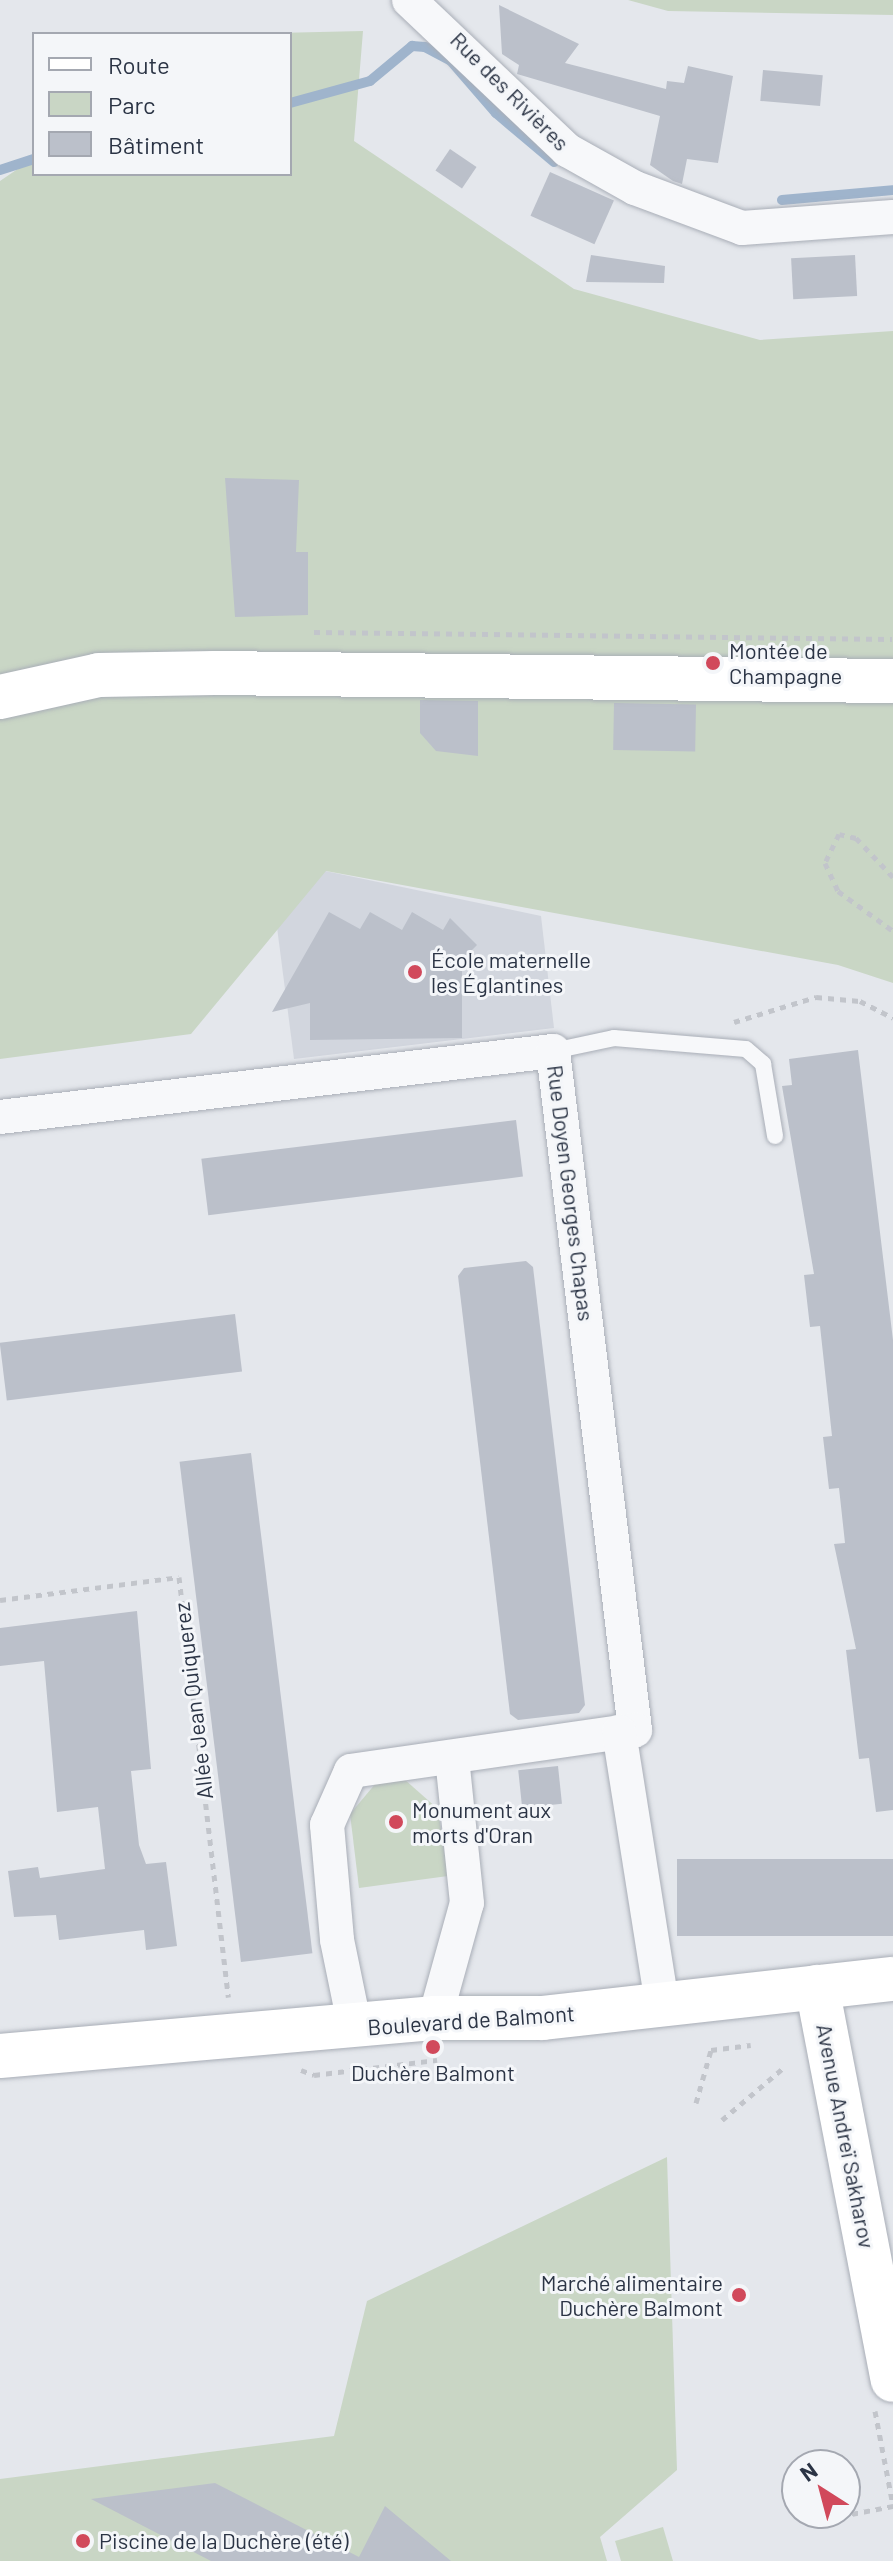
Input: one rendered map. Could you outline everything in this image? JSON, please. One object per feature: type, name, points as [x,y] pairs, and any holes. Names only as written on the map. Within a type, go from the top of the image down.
[{"type":"street","name":"Rue des Rivières","points":[[409,0],[567,150],[635,188],[742,228],[893,217]]},
{"type":"street","points":[[0,697],[99,675],[214,673],[893,681]]},
{"type":"street","name":"Rue Doyen Georges Chapas","points":[[0,1117],[553,1051],[635,1730],[619,1732]]},
{"type":"street","points":[[355,2028],[337,1940],[327,1825],[351,1771],[619,1732],[662,2003]]},
{"type":"street","points":[[435,2018],[467,1903],[452,1758]]},
{"type":"street","name":"Boulevard de Balmont","points":[[0,2056],[355,2028],[435,2018],[543,2018],[893,1979]]},
{"type":"street","name":"Avenue Andreï Sakharov","points":[[817,1987],[889,2335],[893,2380]]},
{"type":"lane","points":[[553,1051],[614,1038],[691,1040],[746,1049],[763,1064],[775,1136]]},
{"type":"path","points":[[893,877],[856,838],[839,834],[825,863],[838,891],[893,931]]},
{"type":"path","points":[[691,1040],[816,997],[860,1001],[893,1018]]},
{"type":"path","name":"Allée Jean Quiquerez","points":[[0,1600],[179,1577],[228,2005]]},
{"type":"path","points":[[696,2103],[711,2050],[751,2045]]},
{"type":"path","points":[[722,2120],[782,2069]]},
{"type":"path","points":[[861,2512],[893,2506]]},
{"type":"shaded area","name":"École maternelle les Églantines","points":[[306,867],[541,916],[554,1028],[294,1059],[270,873]]},
{"type":"green space","points":[[628,0],[893,0],[893,15],[668,11]]},
{"type":"green space","points":[[363,31],[354,141],[574,289],[760,340],[893,331],[893,983],[838,965],[326,871],[191,1034],[0,1059],[0,181],[32,159],[32,176],[292,176],[292,33]]},
{"type":"green space","points":[[404,1779],[438,1809],[448,1876],[359,1888],[350,1814],[376,1783]]},
{"type":"green space","points":[[667,2157],[677,2470],[600,2537],[607,2561],[0,2561],[0,2479],[334,2436],[367,2301]]},
{"type":"green space","points":[[663,2527],[673,2561],[621,2561],[615,2541]]},
{"type":"building","points":[[499,5],[579,44],[565,63],[666,89],[667,81],[684,83],[688,66],[733,76],[718,163],[687,159],[682,184],[673,181],[650,165],[660,116],[517,74],[519,65],[502,54]]},
{"type":"building","points":[[763,70],[823,75],[820,106],[760,101]]},
{"type":"building","points":[[450,149],[477,167],[462,188],[435,171]]},
{"type":"building","points":[[550,172],[614,200],[594,244],[530,216]]},
{"type":"building","points":[[591,255],[665,266],[664,283],[586,282]]},
{"type":"building","points":[[855,255],[857,296],[793,299],[791,258]]},
{"type":"building","points":[[225,478],[299,480],[296,552],[308,552],[308,615],[235,617]]},
{"type":"building","points":[[420,700],[478,701],[478,756],[436,751],[420,733]]},
{"type":"building","points":[[614,703],[696,704],[695,751],[613,750]]},
{"type":"building","points":[[329,912],[360,929],[370,912],[402,930],[412,912],[443,930],[450,918],[477,945],[462,960],[462,1038],[310,1040],[310,1003],[272,1012]]},
{"type":"building","points":[[858,1050],[893,1340],[893,1810],[876,1812],[869,1758],[859,1759],[846,1650],[856,1649],[834,1544],[845,1543],[839,1488],[829,1489],[823,1437],[832,1436],[820,1326],[810,1327],[804,1275],[814,1274],[782,1086],[792,1085],[789,1059]]},
{"type":"building","points":[[516,1120],[523,1177],[208,1215],[201,1159]]},
{"type":"building","points":[[526,1261],[533,1267],[585,1705],[579,1713],[518,1720],[510,1714],[458,1276],[464,1268]]},
{"type":"building","points":[[235,1314],[242,1372],[7,1400],[0,1343]]},
{"type":"building","points":[[251,1453],[312,1953],[241,1962],[180,1462]]},
{"type":"building","points":[[137,1611],[151,1769],[131,1771],[139,1845],[146,1864],[166,1862],[177,1946],[146,1950],[144,1930],[59,1940],[56,1915],[14,1917],[8,1871],[38,1867],[40,1878],[105,1869],[98,1807],[57,1812],[44,1661],[0,1666],[0,1628]]},
{"type":"building","points":[[558,1766],[562,1804],[522,1808],[518,1770]]},
{"type":"building","points":[[677,1859],[893,1859],[893,1936],[677,1936]]},
{"type":"building","points":[[215,2483],[359,2557],[385,2506],[451,2561],[211,2561],[91,2499]]},
{"type":"waterway","points":[[292,102],[370,81],[412,46],[425,47],[451,61],[496,113],[554,162]]},
{"type":"waterway","points":[[0,170],[32,160]]},
{"type":"waterway","points":[[782,200],[893,190]]},
{"type":"place","name":"Montée de Champagne","points":[[713,663]]},
{"type":"place","name":"École maternelle les Églantines","points":[[415,972]]},
{"type":"place","name":"Monument aux morts d'Oran","points":[[396,1822]]},
{"type":"place","name":"Duchère Balmont","points":[[433,2047]]},
{"type":"place","name":"Marché alimentaire Duchère Balmont","points":[[739,2295]]},
{"type":"place","name":"Piscine de la Duchère (été)","points":[[83,2541]]}]
